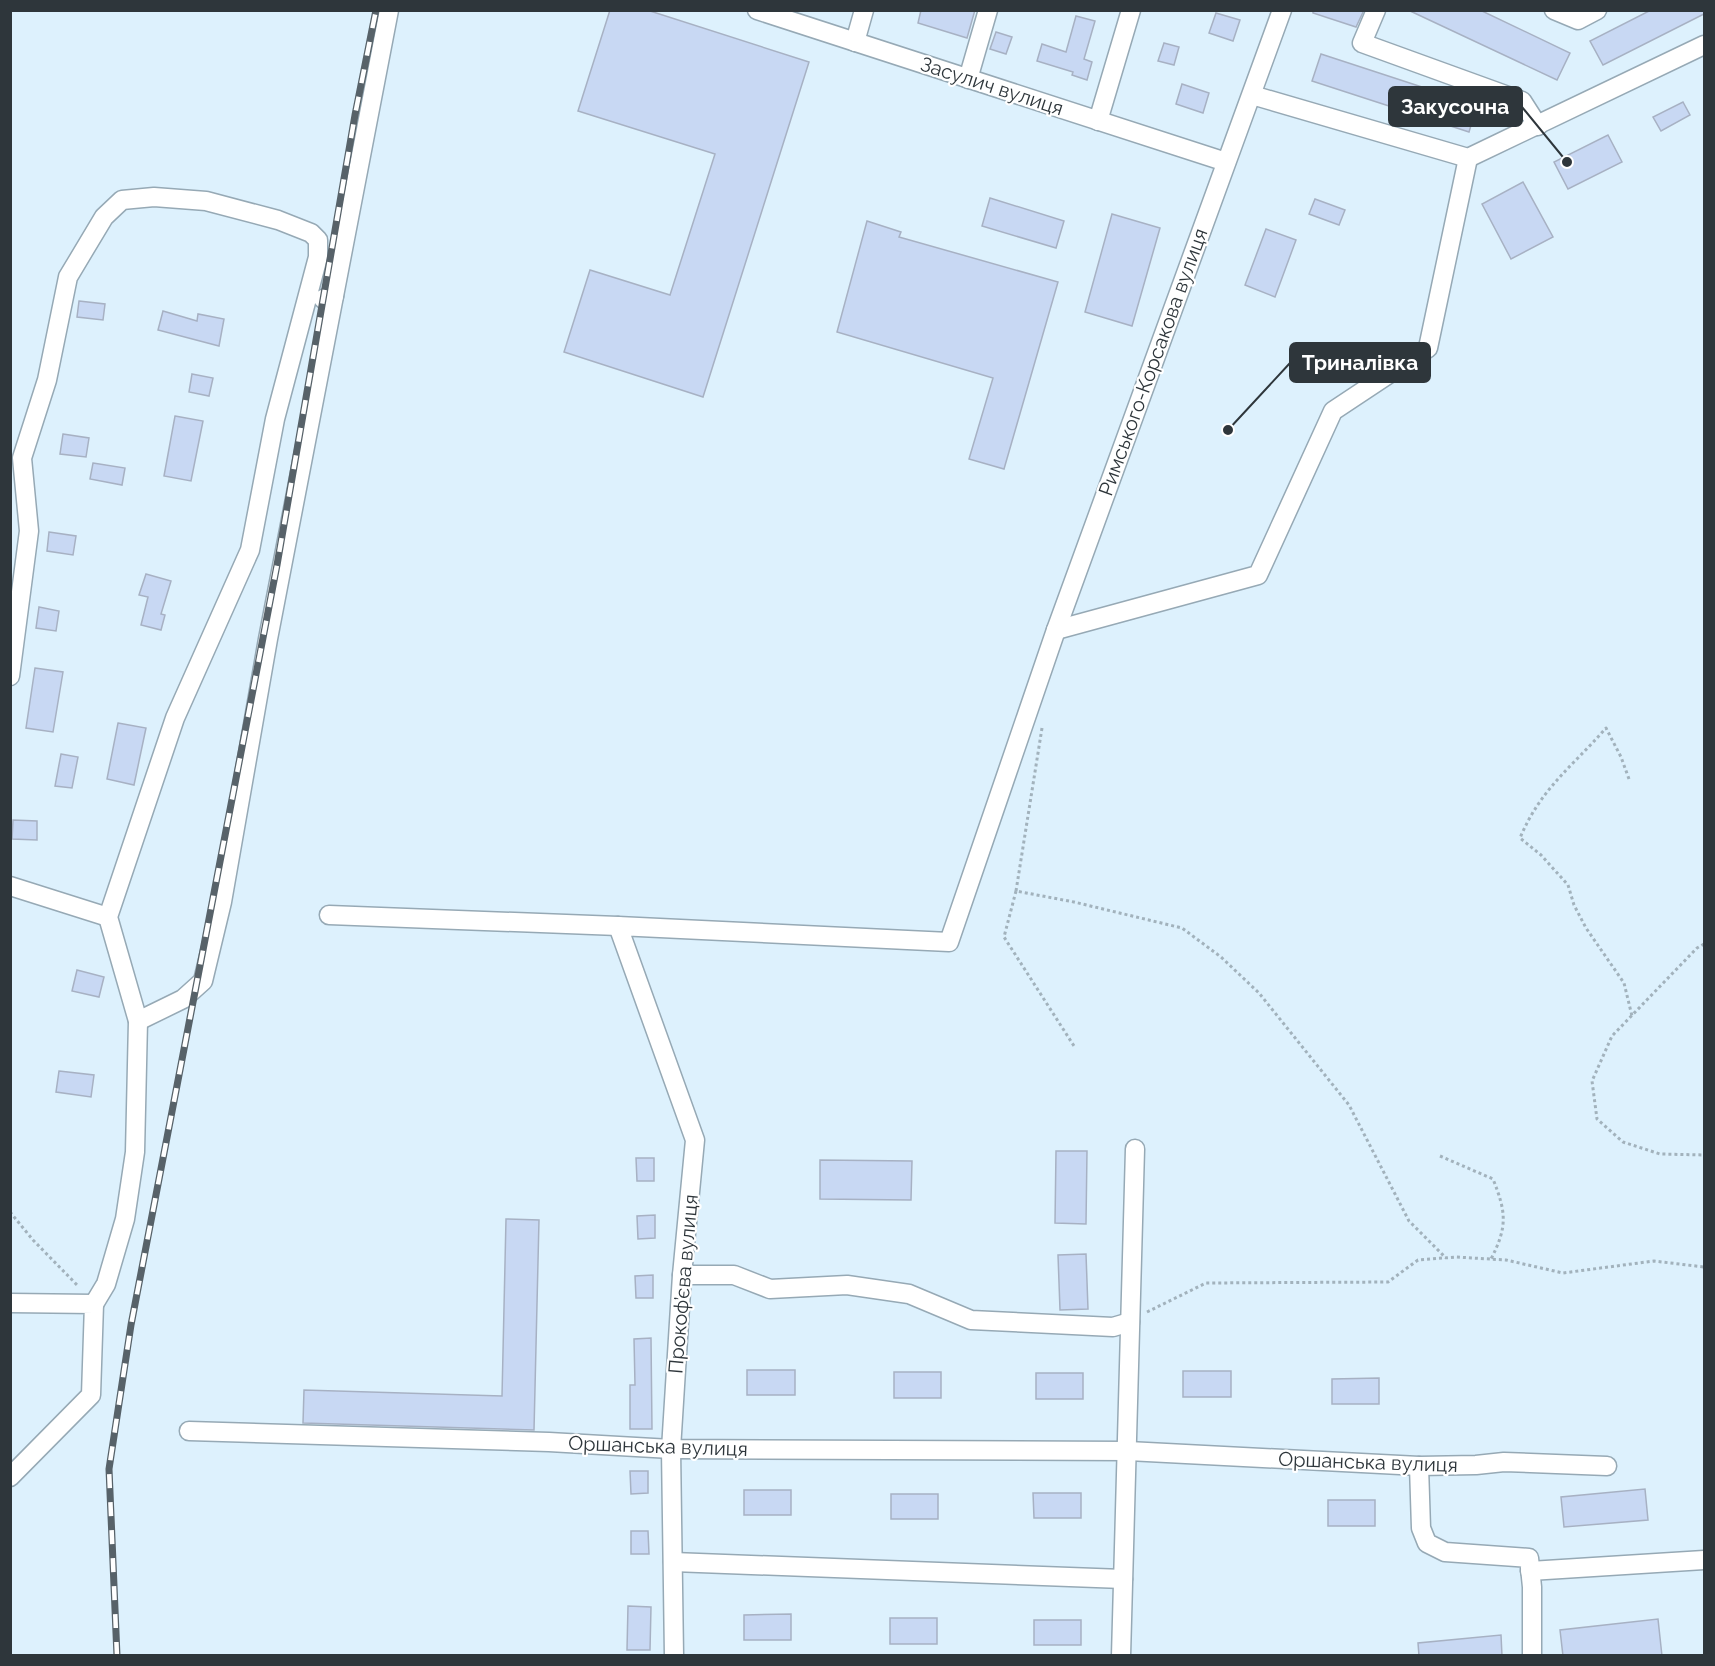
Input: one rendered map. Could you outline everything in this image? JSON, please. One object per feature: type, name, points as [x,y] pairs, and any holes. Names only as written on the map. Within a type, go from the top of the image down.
[{"type":"street","points":[[138,1021],[183,999],[203,981],[222,902],[270,628],[389,10]]},
{"type":"street","name":"Засулич вулиця","points":[[757,10],[1226,162]]},
{"type":"street","points":[[855,42],[864,10]]},
{"type":"street","points":[[968,79],[988,10]]},
{"type":"street","points":[[1098,121],[1131,10]]},
{"type":"street","name":"Римського-Корсакова вулиця","points":[[618,926],[949,942],[1056,630],[1282,10]]},
{"type":"street","points":[[1376,10],[1362,43],[1522,101],[1538,126]]},
{"type":"street","points":[[1554,10],[1578,20],[1597,10]]},
{"type":"street","points":[[1252,95],[1468,158],[1704,45]]},
{"type":"street","points":[[1056,630],[1258,575],[1334,411],[1428,348],[1468,158]]},
{"type":"street","points":[[10,676],[29,531],[22,458],[47,380],[68,276],[104,217],[122,200],[154,197],[206,201],[278,220],[311,233],[318,240],[318,257],[275,419],[250,550],[175,718],[108,917],[138,1021],[135,1152],[125,1219],[106,1284],[94,1304],[91,1395],[10,1477]]},
{"type":"street","points":[[307,304],[334,296]]},
{"type":"street","points":[[10,886],[108,917]]},
{"type":"street","points":[[329,915],[618,926]]},
{"type":"street","name":"Прокоф’єва вулиця","points":[[618,926],[695,1140],[682,1275],[670,1449],[674,1656]]},
{"type":"street","points":[[1121,1656],[1135,1149]]},
{"type":"street","points":[[682,1275],[734,1275],[770,1289],[847,1285],[909,1294],[971,1320],[1113,1327],[1130,1322]]},
{"type":"street","points":[[10,1303],[94,1304]]},
{"type":"street","name":"Оршанська вулиця","points":[[189,1431],[538,1442],[670,1449],[1128,1451],[1419,1466],[1504,1462],[1607,1466]]},
{"type":"street","points":[[1419,1466],[1421,1528],[1427,1543],[1445,1552],[1529,1558],[1532,1656]]},
{"type":"street","points":[[1530,1571],[1704,1560]]},
{"type":"street","points":[[673,1562],[1123,1579]]},
{"type":"path","points":[[1044,719],[1016,891],[1004,937],[1074,1046]]},
{"type":"path","points":[[1629,779],[1606,728],[1561,773],[1532,811],[1520,838],[1541,855],[1568,885],[1574,905],[1586,928],[1624,983],[1632,1016]]},
{"type":"path","points":[[1016,891],[1074,902],[1182,928],[1221,957],[1259,993],[1349,1105],[1409,1221],[1446,1258]]},
{"type":"path","points":[[1704,944],[1611,1036],[1592,1081],[1598,1119],[1623,1142],[1660,1154],[1704,1155]]},
{"type":"path","points":[[1440,1156],[1493,1179],[1504,1206],[1501,1238],[1491,1259]]},
{"type":"path","points":[[10,1212],[33,1240],[94,1304]]},
{"type":"path","points":[[1130,1322],[1159,1305],[1206,1283],[1388,1282],[1418,1260],[1446,1258],[1506,1260],[1563,1274],[1654,1261],[1704,1267]]},
{"type":"building","points":[[610,10],[647,10],[809,62],[703,397],[564,352],[590,270],[670,295],[715,154],[578,111]]},
{"type":"building","points":[[921,10],[975,10],[967,38],[918,23]]},
{"type":"building","points":[[1313,10],[1364,10],[1356,27],[1313,13]]},
{"type":"building","points":[[1408,10],[1480,10],[1570,53],[1557,80]]},
{"type":"building","points":[[1651,10],[1704,10],[1704,14],[1603,65],[1590,41]]},
{"type":"building","points":[[1216,13],[1240,20],[1233,41],[1209,33]]},
{"type":"building","points":[[1076,16],[1095,21],[1084,59],[1092,62],[1087,80],[1072,75],[1073,72],[1037,61],[1042,44],[1066,52]]},
{"type":"building","points":[[996,32],[1012,37],[1006,54],[990,49]]},
{"type":"building","points":[[1164,43],[1179,47],[1174,65],[1158,61]]},
{"type":"building","points":[[1321,54],[1477,105],[1469,132],[1312,81]]},
{"type":"building","points":[[1182,84],[1209,93],[1203,113],[1176,104]]},
{"type":"building","points":[[1683,102],[1690,115],[1661,131],[1653,117]]},
{"type":"building","points":[[1608,135],[1622,162],[1568,189],[1554,162]]},
{"type":"building","points":[[1523,182],[1553,237],[1511,259],[1482,204]]},
{"type":"building","points":[[990,198],[1064,221],[1056,248],[982,226]]},
{"type":"building","points":[[1315,199],[1345,210],[1339,225],[1309,214]]},
{"type":"building","points":[[1112,214],[1160,228],[1132,326],[1085,312]]},
{"type":"building","points":[[867,221],[901,232],[899,237],[1058,282],[1004,469],[969,459],[993,378],[837,332]]},
{"type":"building","points":[[1266,229],[1296,240],[1275,297],[1245,285]]},
{"type":"building","points":[[79,301],[105,304],[103,320],[77,317]]},
{"type":"building","points":[[163,311],[197,321],[198,314],[224,319],[219,346],[158,330]]},
{"type":"building","points":[[192,374],[213,378],[209,396],[189,392]]},
{"type":"building","points":[[175,416],[203,421],[191,481],[164,476]]},
{"type":"building","points":[[63,434],[89,438],[86,457],[60,454]]},
{"type":"building","points":[[93,463],[125,468],[122,485],[90,479]]},
{"type":"building","points":[[49,532],[76,536],[73,555],[47,551]]},
{"type":"building","points":[[146,574],[171,581],[161,614],[165,615],[161,630],[141,625],[148,597],[139,595]]},
{"type":"building","points":[[39,607],[59,611],[56,631],[36,628]]},
{"type":"building","points":[[35,668],[63,672],[53,732],[26,728]]},
{"type":"building","points":[[118,723],[146,728],[134,785],[107,779]]},
{"type":"building","points":[[61,754],[78,757],[72,788],[55,786]]},
{"type":"building","points":[[13,820],[37,821],[37,840],[12,839]]},
{"type":"building","points":[[77,970],[104,977],[99,997],[72,991]]},
{"type":"building","points":[[59,1071],[94,1075],[91,1097],[56,1092]]},
{"type":"building","points":[[1056,1151],[1087,1151],[1086,1224],[1055,1223]]},
{"type":"building","points":[[636,1158],[654,1158],[654,1181],[637,1181]]},
{"type":"building","points":[[820,1160],[912,1161],[911,1200],[820,1199]]},
{"type":"building","points":[[655,1215],[655,1238],[638,1239],[637,1216]]},
{"type":"building","points":[[506,1219],[539,1220],[534,1430],[303,1423],[304,1390],[502,1396]]},
{"type":"building","points":[[1086,1254],[1088,1309],[1060,1310],[1058,1255]]},
{"type":"building","points":[[653,1275],[653,1298],[636,1298],[635,1276]]},
{"type":"building","points":[[651,1338],[652,1429],[630,1429],[630,1385],[635,1385],[634,1339]]},
{"type":"building","points":[[747,1370],[795,1370],[795,1395],[747,1395]]},
{"type":"building","points":[[1183,1371],[1231,1371],[1231,1397],[1183,1397]]},
{"type":"building","points":[[894,1372],[941,1372],[941,1398],[894,1398]]},
{"type":"building","points":[[1036,1373],[1083,1373],[1083,1399],[1036,1399]]},
{"type":"building","points":[[1379,1378],[1379,1404],[1332,1404],[1332,1379]]},
{"type":"building","points":[[630,1471],[648,1471],[648,1493],[631,1494]]},
{"type":"building","points":[[1645,1489],[1648,1520],[1564,1527],[1561,1497]]},
{"type":"building","points":[[744,1490],[791,1490],[791,1515],[744,1515]]},
{"type":"building","points":[[1033,1493],[1081,1493],[1081,1518],[1034,1518]]},
{"type":"building","points":[[891,1494],[938,1494],[938,1519],[891,1519]]},
{"type":"building","points":[[1328,1500],[1375,1500],[1375,1526],[1328,1526]]},
{"type":"building","points":[[631,1531],[648,1531],[649,1554],[631,1554]]},
{"type":"building","points":[[628,1606],[651,1607],[650,1650],[627,1650]]},
{"type":"building","points":[[791,1614],[791,1640],[744,1640],[744,1615]]},
{"type":"building","points":[[890,1618],[937,1618],[937,1644],[890,1644]]},
{"type":"building","points":[[1658,1619],[1662,1656],[1563,1656],[1560,1630]]},
{"type":"building","points":[[1034,1620],[1081,1620],[1081,1645],[1034,1645]]},
{"type":"building","points":[[1501,1635],[1502,1656],[1419,1656],[1418,1643]]},
{"type":"railway","points":[[117,1656],[109,1469],[131,1325],[277,565],[355,115],[376,10]]},
{"type":"place","name":"Закусочна","points":[[1567,162]]},
{"type":"place","name":"Триналівка","points":[[1228,430]]}]
